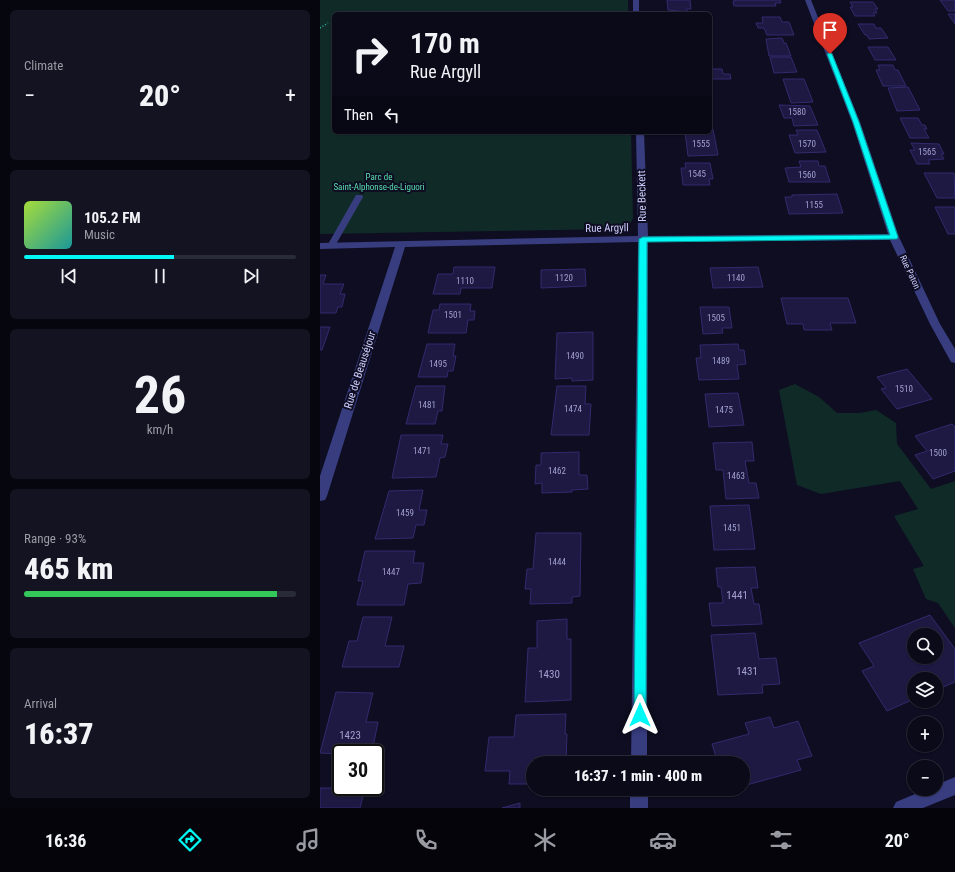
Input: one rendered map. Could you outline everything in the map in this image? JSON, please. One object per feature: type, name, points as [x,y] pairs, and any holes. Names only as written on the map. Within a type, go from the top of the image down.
[{"type":"street","points":[[636,0],[636,12]]},
{"type":"street","name":"Rue Paton","points":[[808,0],[856,122],[894,237],[935,324],[955,359]]},
{"type":"street","name":"Rue Beckett","points":[[640,134],[643,239],[640,756]]},
{"type":"street","name":"Rue Argyll","points":[[320,246],[643,239],[894,237]]},
{"type":"street","name":"Rue de Beauséjour","points":[[320,496],[400,245]]},
{"type":"street","points":[[902,808],[955,786]]},
{"type":"street","points":[[639,796],[639,808]]},
{"type":"lane","points":[[331,246],[359,197]]},
{"type":"path","points":[[320,28],[328,23]]},
{"type":"green space","name":"Parc de Saint-Alphonse-de-Liguori","points":[[320,0],[628,0],[628,12],[332,12],[332,134],[631,134],[633,218],[629,224],[620,229],[320,234]]},
{"type":"green space","points":[[795,384],[819,397],[837,413],[859,413],[876,410],[896,423],[897,444],[931,489],[955,481],[955,628],[938,603],[926,599],[913,569],[924,566],[894,516],[918,509],[900,481],[821,494],[797,485],[779,390]]},
{"type":"building","points":[[667,0],[690,0],[691,9],[687,9],[687,12],[668,10]]},
{"type":"building","points":[[780,0],[781,3],[775,3],[776,6],[734,6],[733,1]]},
{"type":"building","points":[[940,0],[955,0],[955,11],[948,11]]},
{"type":"building","points":[[850,2],[873,2],[878,9],[875,9],[877,13],[873,13],[875,16],[855,16],[850,7],[853,7]]},
{"type":"building","points":[[948,14],[955,14],[955,24]]},
{"type":"building","points":[[762,17],[780,17],[782,22],[789,22],[794,35],[767,35],[764,28],[758,28],[756,23],[763,23]]},
{"type":"building","points":[[858,24],[874,24],[876,28],[881,28],[888,38],[869,39]]},
{"type":"building","points":[[782,38],[784,43],[786,43],[791,56],[769,56],[766,39]]},
{"type":"building","points":[[868,47],[888,47],[896,60],[875,60]]},
{"type":"building","points":[[770,57],[791,57],[797,72],[774,73]]},
{"type":"building","points":[[712,65],[713,69],[722,69],[723,74],[730,74],[731,79],[712,79]]},
{"type":"building","points":[[878,65],[893,65],[895,70],[898,70],[906,86],[883,86],[876,70],[880,70]]},
{"type":"building","points":[[783,79],[804,79],[813,102],[791,103]]},
{"type":"building","points":[[908,87],[920,110],[897,111],[888,88]]},
{"type":"building","points":[[779,105],[810,106],[818,125],[794,126],[792,118],[784,118]]},
{"type":"building","points":[[900,118],[918,118],[922,125],[925,125],[927,129],[924,129],[929,138],[910,138]]},
{"type":"building","points":[[713,129],[718,155],[688,156],[685,134],[712,134]]},
{"type":"building","points":[[796,130],[817,130],[826,152],[795,153],[789,135],[798,135]]},
{"type":"building","points":[[911,143],[939,144],[944,154],[941,154],[944,159],[928,160],[930,164],[917,164],[910,150],[915,150]]},
{"type":"building","points":[[799,161],[818,161],[819,166],[825,166],[830,182],[789,182],[785,168],[801,167]]},
{"type":"building","points":[[685,163],[710,163],[713,179],[709,179],[710,185],[683,185],[681,168],[686,168]]},
{"type":"building","points":[[924,173],[954,173],[955,198],[937,198]]},
{"type":"building","points":[[837,194],[843,213],[789,214],[785,197],[792,197],[792,195]]},
{"type":"building","points":[[935,207],[955,207],[955,234],[948,234]]},
{"type":"building","points":[[454,267],[495,267],[492,288],[461,288],[460,294],[433,294],[438,274],[453,274]]},
{"type":"building","points":[[758,267],[763,287],[713,288],[710,268]]},
{"type":"building","points":[[585,269],[586,286],[541,288],[541,270]]},
{"type":"building","points":[[320,275],[326,275],[323,284],[344,284],[340,294],[345,294],[342,307],[338,307],[336,313],[320,313]]},
{"type":"building","points":[[781,298],[848,298],[856,323],[830,323],[832,330],[804,330],[803,324],[787,324]]},
{"type":"building","points":[[440,304],[471,304],[470,311],[475,311],[474,320],[468,320],[466,333],[428,333],[433,310],[439,310]]},
{"type":"building","points":[[700,307],[729,307],[732,328],[722,328],[723,333],[703,334]]},
{"type":"building","points":[[320,327],[330,327],[322,350],[320,350]]},
{"type":"building","points":[[593,332],[593,380],[572,381],[572,378],[555,379],[557,333]]},
{"type":"building","points":[[427,344],[455,344],[453,356],[456,356],[453,371],[448,371],[447,377],[418,377]]},
{"type":"building","points":[[738,344],[739,350],[744,350],[746,364],[737,365],[739,379],[699,380],[696,358],[701,358],[700,345]]},
{"type":"building","points":[[907,369],[932,399],[897,409],[881,389],[886,388],[877,377]]},
{"type":"building","points":[[416,386],[445,386],[442,411],[438,411],[435,424],[406,424]]},
{"type":"building","points":[[557,386],[586,386],[585,404],[591,404],[589,435],[551,435]]},
{"type":"building","points":[[738,393],[744,425],[709,427],[705,394]]},
{"type":"building","points":[[952,424],[955,427],[955,471],[933,479],[915,455],[927,451],[915,436]]},
{"type":"building","points":[[401,435],[443,435],[441,444],[448,444],[445,457],[440,458],[436,477],[392,478]]},
{"type":"building","points":[[752,442],[754,461],[745,461],[749,483],[756,483],[759,498],[726,499],[723,470],[716,470],[713,443]]},
{"type":"building","points":[[579,452],[579,475],[587,475],[588,489],[572,490],[572,492],[542,493],[542,483],[535,484],[536,465],[541,465],[541,453]]},
{"type":"building","points":[[423,490],[419,510],[427,510],[424,525],[416,525],[413,538],[375,539],[389,491]]},
{"type":"building","points":[[749,505],[755,549],[714,550],[710,506]]},
{"type":"building","points":[[536,533],[581,533],[580,596],[572,597],[572,603],[530,604],[531,589],[525,589],[527,569],[533,569]]},
{"type":"building","points":[[365,551],[415,551],[413,563],[424,563],[421,583],[408,584],[404,605],[357,605],[363,581],[358,581]]},
{"type":"building","points":[[755,567],[758,588],[751,588],[754,604],[759,604],[762,624],[712,626],[709,603],[723,603],[721,587],[718,587],[716,568]]},
{"type":"building","points":[[930,615],[940,628],[907,628],[907,664],[943,664],[943,633],[955,649],[955,682],[943,687],[943,672],[907,672],[907,702],[887,711],[862,671],[874,666],[859,643]]},
{"type":"building","points":[[363,617],[392,617],[385,646],[404,646],[399,667],[342,667],[349,641],[357,641]]},
{"type":"building","points":[[567,619],[567,639],[571,639],[571,700],[525,702],[528,648],[537,648],[537,621]]},
{"type":"building","points":[[755,633],[759,659],[776,658],[780,684],[762,685],[763,693],[718,695],[711,635]]},
{"type":"building","points":[[336,692],[373,693],[366,722],[378,722],[374,744],[332,744],[332,754],[320,753]]},
{"type":"building","points":[[566,714],[566,756],[526,756],[526,784],[509,784],[510,771],[485,771],[489,737],[514,737],[516,715]]},
{"type":"building","points":[[770,717],[774,728],[798,721],[812,756],[797,760],[801,770],[750,784],[750,756],[716,756],[712,744],[749,734],[745,723]]},
{"type":"building","points":[[320,788],[332,788],[332,796],[363,796],[360,808],[320,808]]},
{"type":"building","points":[[520,803],[520,808],[502,808]]},
{"type":"route","points":[[640,715],[643,239],[894,237],[856,122],[830,54]]}]
